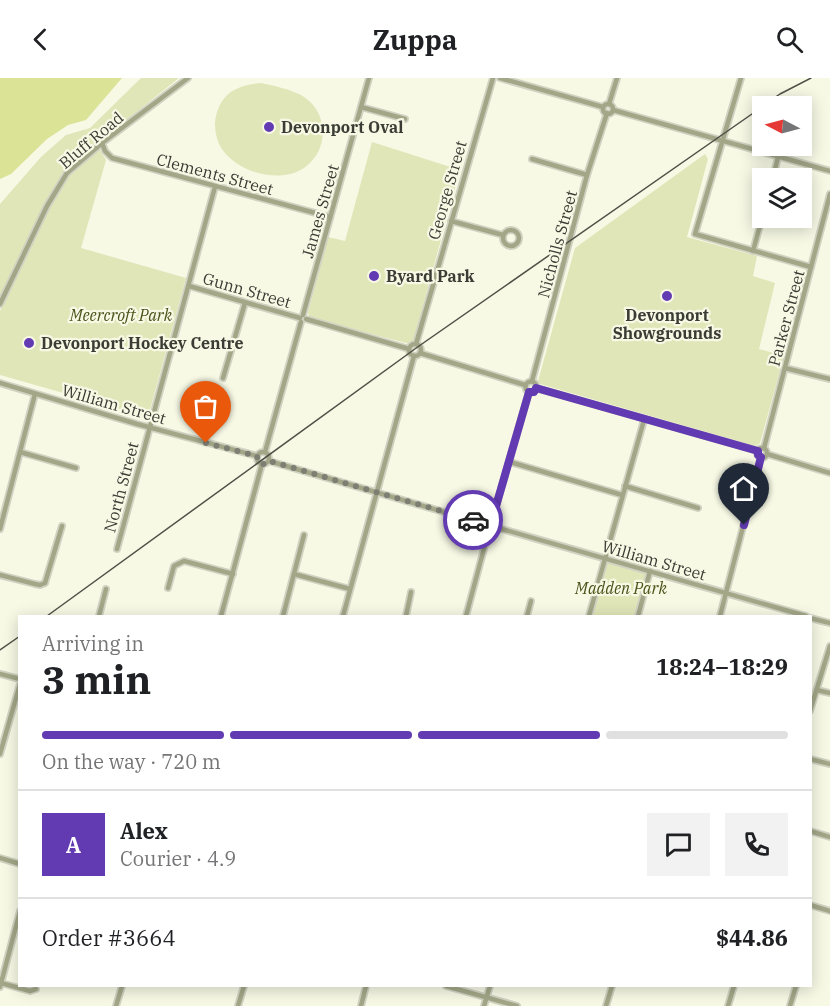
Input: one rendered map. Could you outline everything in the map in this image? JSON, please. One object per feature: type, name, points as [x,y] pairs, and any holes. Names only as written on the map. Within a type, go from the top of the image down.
[{"type":"street","name":"Bluff Road","points":[[0,303],[55,190],[67,173],[102,143],[188,78]]},
{"type":"street","name":"James Street","points":[[264,452],[369,78]]},
{"type":"street","name":"George Street","points":[[416,344],[493,78]]},
{"type":"street","points":[[500,78],[603,107],[607,113],[613,110]]},
{"type":"street","points":[[603,107],[609,104],[616,78]]},
{"type":"street","points":[[741,78],[695,234],[811,267]]},
{"type":"street","points":[[609,104],[613,110],[830,171]]},
{"type":"street","points":[[361,107],[405,119]]},
{"type":"street","name":"Nicholls Street","points":[[532,381],[587,175],[607,113]]},
{"type":"street","name":"Clements Street","points":[[102,143],[105,151],[112,158],[330,218]]},
{"type":"street","points":[[775,168],[778,157]]},
{"type":"street","points":[[532,159],[587,175]]},
{"type":"street","name":"North Street","points":[[117,549],[215,187]]},
{"type":"street","name":"Parker Street","points":[[764,448],[830,194]]},
{"type":"street","points":[[451,221],[503,235]]},
{"type":"street","points":[[753,250],[759,228]]},
{"type":"street","name":"Gunn Street","points":[[189,286],[409,349]]},
{"type":"street","points":[[223,378],[244,303]]},
{"type":"street","points":[[414,356],[410,353],[411,345],[416,344],[421,348],[420,353]]},
{"type":"street","points":[[343,615],[414,356],[420,353],[525,385]]},
{"type":"street","points":[[785,368],[830,379]]},
{"type":"street","points":[[525,385],[532,381],[536,388]]},
{"type":"street","name":"William Street","points":[[0,383],[257,456]]},
{"type":"street","points":[[525,385],[525,389],[529,392]]},
{"type":"street","points":[[529,392],[534,392],[536,388]]},
{"type":"street","points":[[536,388],[758,451],[764,448],[767,454]]},
{"type":"street","points":[[466,615],[489,530],[495,527],[492,520],[529,392]]},
{"type":"street","points":[[0,529],[35,394]]},
{"type":"street","points":[[590,615],[644,420]]},
{"type":"street","points":[[720,615],[761,457],[758,451]]},
{"type":"street","points":[[20,452],[76,468]]},
{"type":"street","points":[[261,464],[257,456],[260,452],[268,454],[269,461]]},
{"type":"street","points":[[761,457],[767,454],[830,473]]},
{"type":"street","points":[[261,464],[269,461],[485,524],[489,530]]},
{"type":"street","points":[[510,462],[622,495]]},
{"type":"street","points":[[221,615],[261,464]]},
{"type":"street","points":[[625,486],[698,508]]},
{"type":"street","points":[[485,524],[492,520]]},
{"type":"street","points":[[0,575],[40,585],[45,583],[62,526]]},
{"type":"street","name":"William Street","points":[[495,527],[801,615]]},
{"type":"street","points":[[283,615],[304,535]]},
{"type":"street","points":[[168,588],[174,566],[184,561],[232,574]]},
{"type":"street","points":[[638,615],[650,571]]},
{"type":"street","points":[[294,574],[350,589]]},
{"type":"street","points":[[99,615],[106,589]]},
{"type":"street","points":[[406,615],[411,592]]},
{"type":"street","points":[[527,615],[531,601]]},
{"type":"street","name":"William Street","points":[[812,618],[830,623]]},
{"type":"street","points":[[812,704],[830,646]]},
{"type":"street","points":[[0,674],[18,678]]},
{"type":"street","points":[[816,690],[830,693]]},
{"type":"street","points":[[0,754],[18,691]]},
{"type":"street","points":[[812,760],[830,764]]},
{"type":"street","points":[[812,832],[830,837]]},
{"type":"street","points":[[0,858],[18,863]]},
{"type":"street","points":[[812,906],[830,910]]},
{"type":"street","points":[[18,918],[0,985],[30,991],[36,989]]},
{"type":"street","points":[[116,1006],[122,987]]},
{"type":"street","points":[[238,1006],[244,987]]},
{"type":"street","points":[[361,1006],[366,987]]},
{"type":"street","points":[[450,987],[517,1006]]},
{"type":"street","points":[[484,1006],[490,987]]},
{"type":"street","points":[[606,1006],[612,987]]},
{"type":"street","points":[[728,1006],[734,987]]},
{"type":"street","points":[[790,1006],[796,987]]},
{"type":"green space","points":[[141,78],[179,78],[62,174],[0,298],[0,204],[41,157],[66,135],[90,128]]},
{"type":"green space","name":"Devonport Oval","points":[[261,83],[301,95],[310,102],[321,120],[323,131],[318,151],[304,168],[294,173],[272,175],[249,170],[229,157],[218,140],[215,123],[224,99],[236,89]]},
{"type":"green space","name":"Byard Park","points":[[372,142],[460,170],[413,342],[410,344],[310,318],[308,313],[328,237],[345,241]]},
{"type":"green space","name":"Meercroft Park","points":[[99,149],[106,160],[81,248],[186,278],[148,417],[0,375],[0,311],[63,178]]},
{"type":"green space","name":"Devonport Showgrounds","points":[[705,154],[708,159],[687,237],[757,256],[753,276],[775,283],[759,349],[784,356],[760,443],[755,446],[540,384],[538,381],[575,248]]},
{"type":"green space","name":"Madden Park","points":[[604,559],[650,571],[638,615],[591,615]]},
{"type":"shaded area","points":[[0,78],[122,78],[86,120],[68,125],[47,139],[11,174],[0,179]]},
{"type":"railway","points":[[777,96],[811,78]]},
{"type":"railway","points":[[48,615],[419,346],[752,114]]},
{"type":"railway","points":[[0,650],[18,637]]},
{"type":"way so far","points":[[206,443],[257,456],[261,464],[269,461],[473,520]]},
{"type":"place","name":"Devonport Oval","points":[[269,127]]},
{"type":"place","name":"Byard Park","points":[[374,276]]},
{"type":"place","name":"Devonport Showgrounds","points":[[667,296]]},
{"type":"place","name":"Devonport Hockey Centre","points":[[29,343]]},
{"type":"route","points":[[473,520],[485,524],[492,520],[529,392],[534,392],[536,388],[758,451],[761,457],[744,525]]}]
